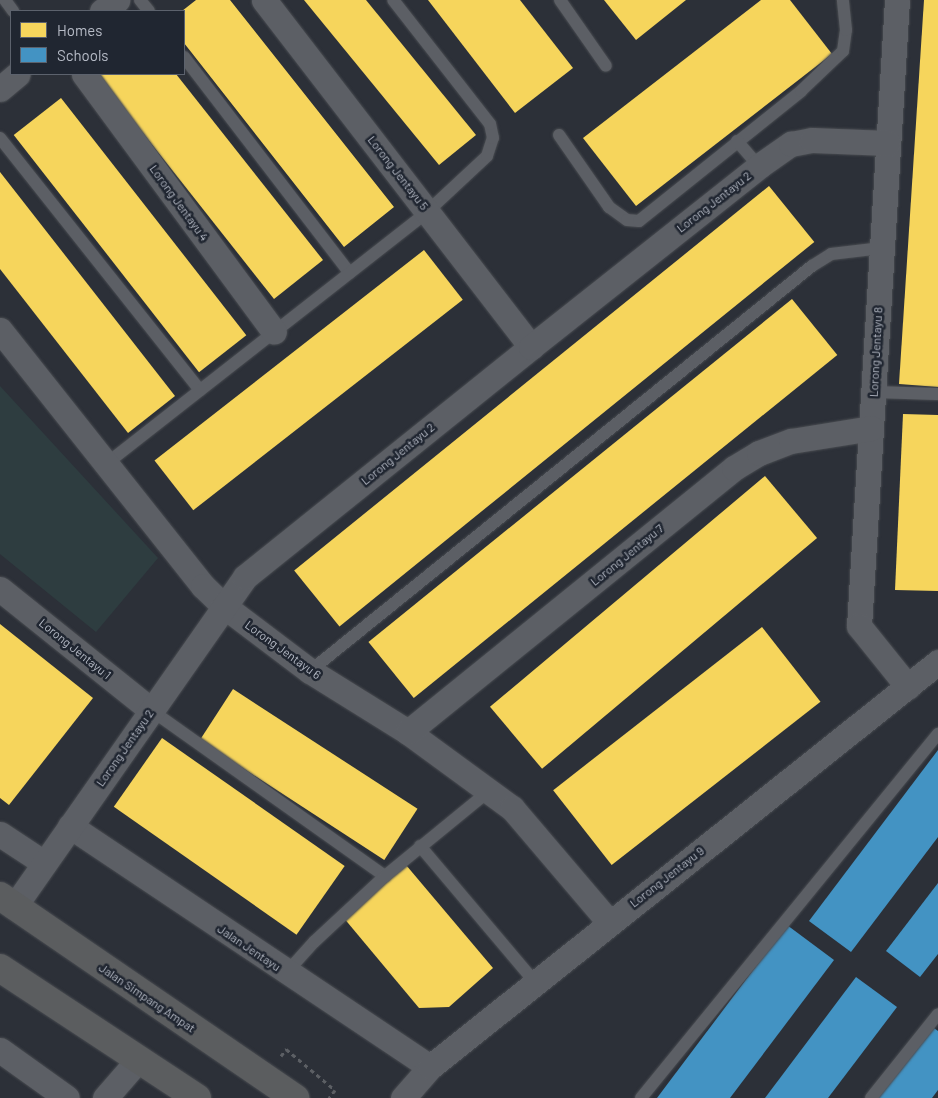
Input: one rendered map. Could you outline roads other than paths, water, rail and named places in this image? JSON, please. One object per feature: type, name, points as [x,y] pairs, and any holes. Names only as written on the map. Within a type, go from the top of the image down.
[{"type":"highway","name":"Jalan Simpang Ampat","points":[[7,902],[295,1098]]},
{"type":"highway","points":[[0,968],[197,1098]]},
{"type":"street","points":[[103,10],[117,0]]},
{"type":"street","name":"Lorong Jentayu 5","points":[[264,0],[531,347]]},
{"type":"street","name":"Lorong Jentayu 8","points":[[897,0],[860,626],[908,686]]},
{"type":"street","points":[[0,89],[17,75]]},
{"type":"street","name":"Lorong Jentayu 4","points":[[85,75],[274,332]]},
{"type":"street","name":"Lorong Jentayu 2","points":[[7,902],[44,863],[245,577],[759,166],[791,144],[812,140],[888,142]]},
{"type":"street","name":"Lorong Jentayu 6","points":[[0,330],[203,586],[224,606],[310,671],[408,732],[512,808],[610,923]]},
{"type":"street","name":"Lorong Jentayu 7","points":[[408,732],[734,468],[759,453],[791,441],[871,428]]},
{"type":"street","name":"Lorong Jentayu 1","points":[[0,589],[151,710]]},
{"type":"street","name":"Lorong Jentayu 9","points":[[403,1098],[430,1067],[938,662]]},
{"type":"street","name":"Jalan Jentayu","points":[[70,826],[286,973],[430,1067]]},
{"type":"street","points":[[0,834],[44,863]]},
{"type":"street","points":[[0,1050],[67,1098]]},
{"type":"street","points":[[105,1098],[138,1060]]},
{"type":"lane","points":[[140,0],[148,10]]},
{"type":"lane","points":[[106,464],[428,212],[487,156],[493,138],[490,124],[393,0]]},
{"type":"lane","points":[[560,0],[606,66]]},
{"type":"lane","points":[[559,135],[609,206],[627,220],[639,221],[801,91],[843,51],[846,30],[843,0]]},
{"type":"lane","points":[[185,58],[350,273]]},
{"type":"lane","points":[[0,138],[200,390]]},
{"type":"lane","points":[[737,141],[759,166]]},
{"type":"lane","points":[[310,671],[812,266],[830,254],[882,248]]},
{"type":"lane","points":[[874,392],[938,394]]},
{"type":"lane","points":[[151,710],[385,876]]},
{"type":"lane","points":[[642,1098],[938,734]]},
{"type":"lane","points":[[286,973],[314,942],[385,876],[489,790]]},
{"type":"lane","points":[[420,846],[535,982]]},
{"type":"lane","points":[[871,1098],[938,1014]]}]
